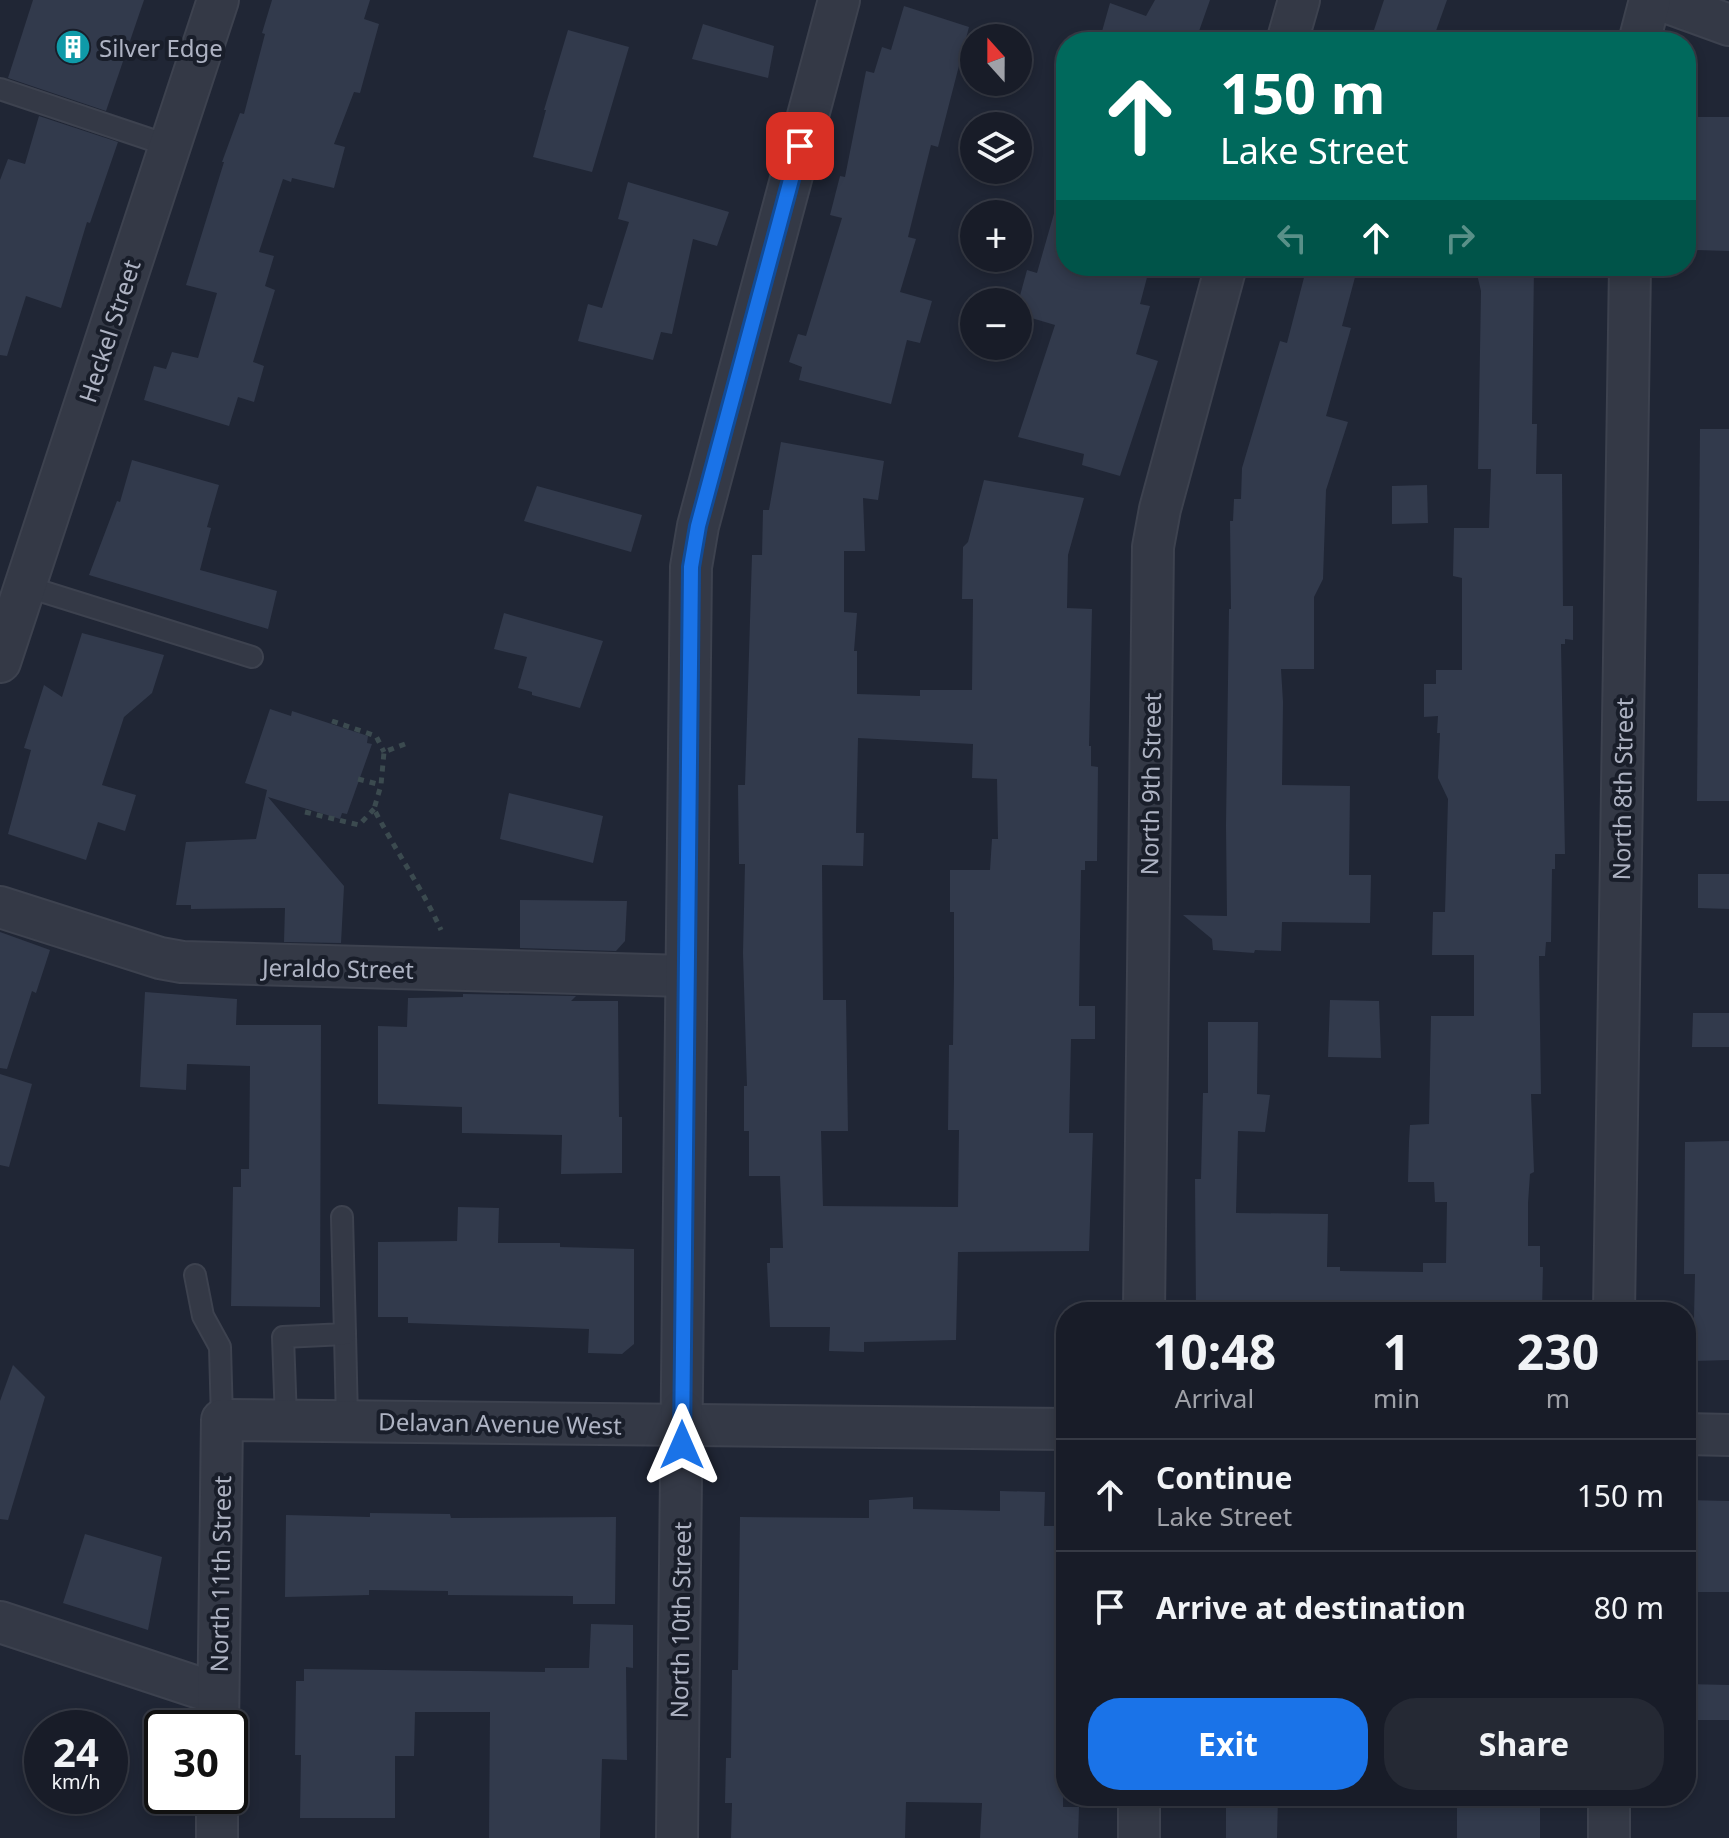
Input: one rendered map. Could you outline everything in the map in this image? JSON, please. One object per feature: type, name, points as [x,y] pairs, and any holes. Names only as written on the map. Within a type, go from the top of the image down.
[{"type":"street","name":"Heckel Street","points":[[0,662],[218,0]]},
{"type":"street","name":"North 10th Street","points":[[677,1838],[691,585],[698,526],[839,0]]},
{"type":"street","points":[[1290,32],[1299,0]]},
{"type":"street","points":[[1642,32],[1650,0]]},
{"type":"street","points":[[1660,0],[1729,25]]},
{"type":"street","name":"North 9th Street","points":[[1144,1302],[1153,547],[1158,518],[1223,276]]},
{"type":"street","name":"North 8th Street","points":[[1614,1302],[1630,276]]},
{"type":"street","name":"Jeraldo Street","points":[[0,907],[160,958],[182,962],[685,976]]},
{"type":"street","name":"Delavan Avenue West","points":[[222,1420],[1056,1429]]},
{"type":"street","name":"North 11th Street","points":[[218,1710],[222,1420]]},
{"type":"street","points":[[1696,1434],[1729,1435]]},
{"type":"street","points":[[0,1622],[216,1710]]},
{"type":"street","points":[[1139,1806],[1139,1838]]},
{"type":"street","points":[[1609,1806],[1609,1838]]},
{"type":"street","points":[[217,1814],[217,1838]]},
{"type":"lane","points":[[0,89],[170,146]]},
{"type":"lane","points":[[25,586],[252,657]]},
{"type":"lane","points":[[342,1217],[347,1421]]},
{"type":"lane","points":[[195,1275],[203,1316],[220,1347],[222,1420]]},
{"type":"lane","points":[[286,1420],[283,1337],[345,1334]]},
{"type":"path","points":[[305,812],[359,825],[374,809],[381,785],[384,752],[376,736],[332,721]]},
{"type":"path","points":[[384,752],[405,744]]},
{"type":"path","points":[[358,779],[381,785]]},
{"type":"path","points":[[374,809],[430,907],[445,940]]},
{"type":"building","name":"Silver Edge","points":[[33,0],[144,0],[106,111],[8,78]]},
{"type":"building","points":[[272,0],[370,0],[364,19],[379,24],[360,93],[354,92],[334,144],[345,147],[334,188],[292,178],[291,182],[283,179],[259,252],[274,256],[265,286],[275,290],[253,362],[264,366],[254,402],[238,397],[229,426],[144,400],[154,366],[166,369],[172,352],[198,358],[217,293],[186,285],[222,162],[240,113],[244,114]]},
{"type":"building","points":[[1155,0],[1210,0],[1199,32],[1102,32],[1110,3],[1146,16]]},
{"type":"building","points":[[1384,0],[1447,0],[1436,32],[1373,32]]},
{"type":"building","points":[[904,6],[960,24],[960,62],[938,147],[931,145],[908,237],[916,239],[900,292],[932,301],[920,343],[907,340],[891,404],[799,380],[802,367],[789,362],[798,334],[806,336],[842,218],[830,215],[840,176],[845,177],[866,71],[874,73],[882,47],[891,50]]},
{"type":"building","points":[[703,24],[774,46],[768,78],[692,59]]},
{"type":"building","points":[[568,30],[629,47],[592,172],[533,157]]},
{"type":"building","points":[[39,116],[118,142],[90,223],[87,222],[61,308],[26,296],[7,356],[0,355],[0,180],[8,159],[25,164]]},
{"type":"building","points":[[1697,117],[1729,117],[1729,251],[1696,250]]},
{"type":"building","points":[[628,182],[729,212],[717,246],[693,239],[672,334],[661,332],[653,360],[578,341],[588,304],[602,308],[629,222],[618,219]]},
{"type":"building","points":[[1056,206],[1056,276],[1147,276],[1140,304],[1150,306],[1136,354],[1158,361],[1120,476],[1082,465],[1084,454],[1018,437],[1055,325],[1032,318],[1032,288],[1022,288],[1026,272],[1037,273]]},
{"type":"building","points":[[1304,276],[1355,276],[1342,326],[1351,328],[1326,416],[1348,422],[1326,490],[1323,579],[1314,597],[1314,669],[1281,669],[1282,785],[1350,786],[1349,875],[1371,875],[1370,923],[1282,922],[1281,951],[1213,950],[1212,939],[1183,915],[1227,916],[1230,521],[1233,521],[1234,499],[1241,499],[1242,468],[1280,341],[1287,343]]},
{"type":"building","points":[[1477,276],[1534,276],[1532,424],[1537,424],[1536,474],[1562,474],[1563,606],[1573,606],[1573,640],[1565,639],[1565,644],[1561,644],[1565,854],[1555,854],[1551,942],[1546,942],[1545,956],[1539,956],[1541,1094],[1531,1094],[1534,1172],[1530,1174],[1528,1246],[1540,1246],[1542,1302],[1196,1302],[1195,1179],[1201,1179],[1203,1093],[1208,1093],[1208,1022],[1258,1022],[1257,1094],[1270,1095],[1265,1132],[1238,1131],[1236,1213],[1328,1214],[1327,1267],[1340,1267],[1340,1271],[1423,1272],[1423,1263],[1446,1263],[1447,1202],[1435,1202],[1434,1182],[1408,1182],[1410,1125],[1429,1124],[1431,1016],[1474,1016],[1474,955],[1432,955],[1433,912],[1445,912],[1448,799],[1438,778],[1438,716],[1424,717],[1424,684],[1436,684],[1436,670],[1462,670],[1462,578],[1453,576],[1454,528],[1489,528],[1491,469],[1478,469],[1481,291]]},
{"type":"building","points":[[1700,429],[1729,429],[1729,801],[1697,801]]},
{"type":"building","points":[[781,442],[884,461],[878,500],[863,498],[865,551],[844,551],[844,612],[857,613],[854,651],[857,651],[857,694],[920,696],[920,690],[972,690],[973,599],[962,599],[963,547],[968,542],[984,480],[1084,498],[1068,555],[1067,608],[1092,609],[1089,746],[1091,766],[1098,767],[1097,861],[1085,861],[1085,870],[1081,870],[1079,1006],[1095,1006],[1095,1039],[1071,1039],[1069,1133],[1093,1133],[1089,1251],[958,1252],[956,1340],[864,1342],[864,1352],[829,1351],[830,1327],[770,1327],[767,1263],[770,1263],[770,1248],[783,1248],[780,1176],[749,1176],[749,1131],[744,1131],[744,1086],[747,1086],[743,953],[745,864],[739,864],[738,785],[745,785],[752,555],[762,555],[763,510],[769,510]],"holes":[[[858,738],[973,744],[972,778],[997,779],[998,839],[992,839],[990,870],[950,870],[950,912],[954,912],[954,977],[948,1130],[959,1130],[958,1207],[823,1206],[821,1131],[848,1131],[846,1000],[823,1000],[822,865],[863,866],[864,833],[856,833]]]},
{"type":"building","points":[[132,460],[219,485],[207,527],[211,528],[200,570],[277,591],[268,629],[89,575],[117,501],[120,502]]},
{"type":"building","points":[[1427,485],[1428,523],[1392,524],[1392,486]]},
{"type":"building","points":[[537,486],[642,515],[631,552],[524,521]]},
{"type":"building","points":[[504,613],[603,641],[580,708],[518,688],[527,657],[494,649]]},
{"type":"building","points":[[82,633],[164,655],[152,693],[124,717],[102,785],[136,795],[125,831],[98,822],[86,860],[8,834],[31,750],[24,748],[44,685],[62,697]]},
{"type":"building","points":[[270,709],[291,716],[292,711],[368,736],[367,743],[372,744],[347,814],[342,813],[340,819],[268,797],[344,886],[341,943],[284,942],[285,908],[191,909],[191,905],[176,905],[186,842],[256,839],[267,790],[245,783]]},
{"type":"building","points":[[509,793],[603,816],[593,863],[500,839]]},
{"type":"building","points":[[1698,874],[1729,874],[1729,909],[1698,908]]},
{"type":"building","points":[[520,900],[627,901],[625,941],[616,951],[520,948]]},
{"type":"building","points":[[0,932],[50,950],[36,993],[32,991],[7,1069],[0,1068]]},
{"type":"building","points":[[145,992],[237,999],[236,1025],[321,1025],[320,1307],[231,1306],[233,1187],[241,1187],[241,1169],[249,1169],[250,1066],[187,1064],[186,1090],[140,1087]]},
{"type":"building","points":[[463,994],[576,996],[571,1001],[618,1001],[622,1173],[561,1174],[562,1135],[462,1133],[462,1107],[378,1104],[378,1026],[407,1027],[408,998],[463,997]]},
{"type":"building","points":[[1330,1000],[1379,1001],[1381,1058],[1328,1057]]},
{"type":"building","points":[[1693,1013],[1729,1013],[1729,1047],[1692,1047]]},
{"type":"building","points":[[0,1074],[32,1084],[9,1167],[0,1165]]},
{"type":"building","points":[[1729,1141],[1729,1360],[1696,1361],[1695,1274],[1684,1274],[1685,1142]]},
{"type":"building","points":[[458,1207],[499,1208],[498,1243],[560,1243],[560,1247],[634,1249],[634,1344],[622,1354],[588,1353],[589,1329],[408,1323],[408,1317],[378,1317],[378,1242],[457,1241]]},
{"type":"building","points":[[13,1365],[45,1397],[8,1520],[0,1519],[0,1401]]},
{"type":"building","points":[[1000,1491],[1045,1492],[1044,1526],[1056,1526],[1056,1806],[1079,1807],[1078,1838],[980,1838],[982,1803],[906,1802],[905,1838],[731,1838],[732,1803],[725,1803],[726,1758],[731,1758],[732,1670],[738,1670],[740,1517],[869,1518],[869,1500],[913,1497],[913,1509],[1000,1511]]},
{"type":"building","points":[[1696,1500],[1729,1501],[1729,1592],[1696,1592]]},
{"type":"building","points":[[370,1513],[450,1514],[451,1518],[616,1517],[615,1604],[573,1604],[573,1596],[448,1595],[448,1591],[369,1590],[369,1595],[285,1597],[286,1515],[370,1517]]},
{"type":"building","points":[[85,1534],[162,1557],[148,1630],[63,1603]]},
{"type":"building","points":[[591,1624],[633,1625],[633,1668],[626,1667],[627,1760],[602,1759],[600,1838],[489,1838],[490,1712],[415,1712],[414,1756],[395,1756],[395,1818],[300,1818],[301,1755],[295,1755],[296,1681],[304,1681],[304,1669],[545,1672],[545,1668],[589,1668]]},
{"type":"building","points":[[1696,1684],[1729,1685],[1729,1720],[1696,1720]]},
{"type":"building","points":[[1226,1806],[1278,1806],[1277,1838],[1226,1838]]},
{"type":"building","points":[[1457,1806],[1540,1806],[1540,1838],[1457,1838]]},
{"type":"place","name":"Silver Edge","points":[[73,47]]},
{"type":"route","points":[[682,1445],[691,567],[698,526],[800,146]]}]
